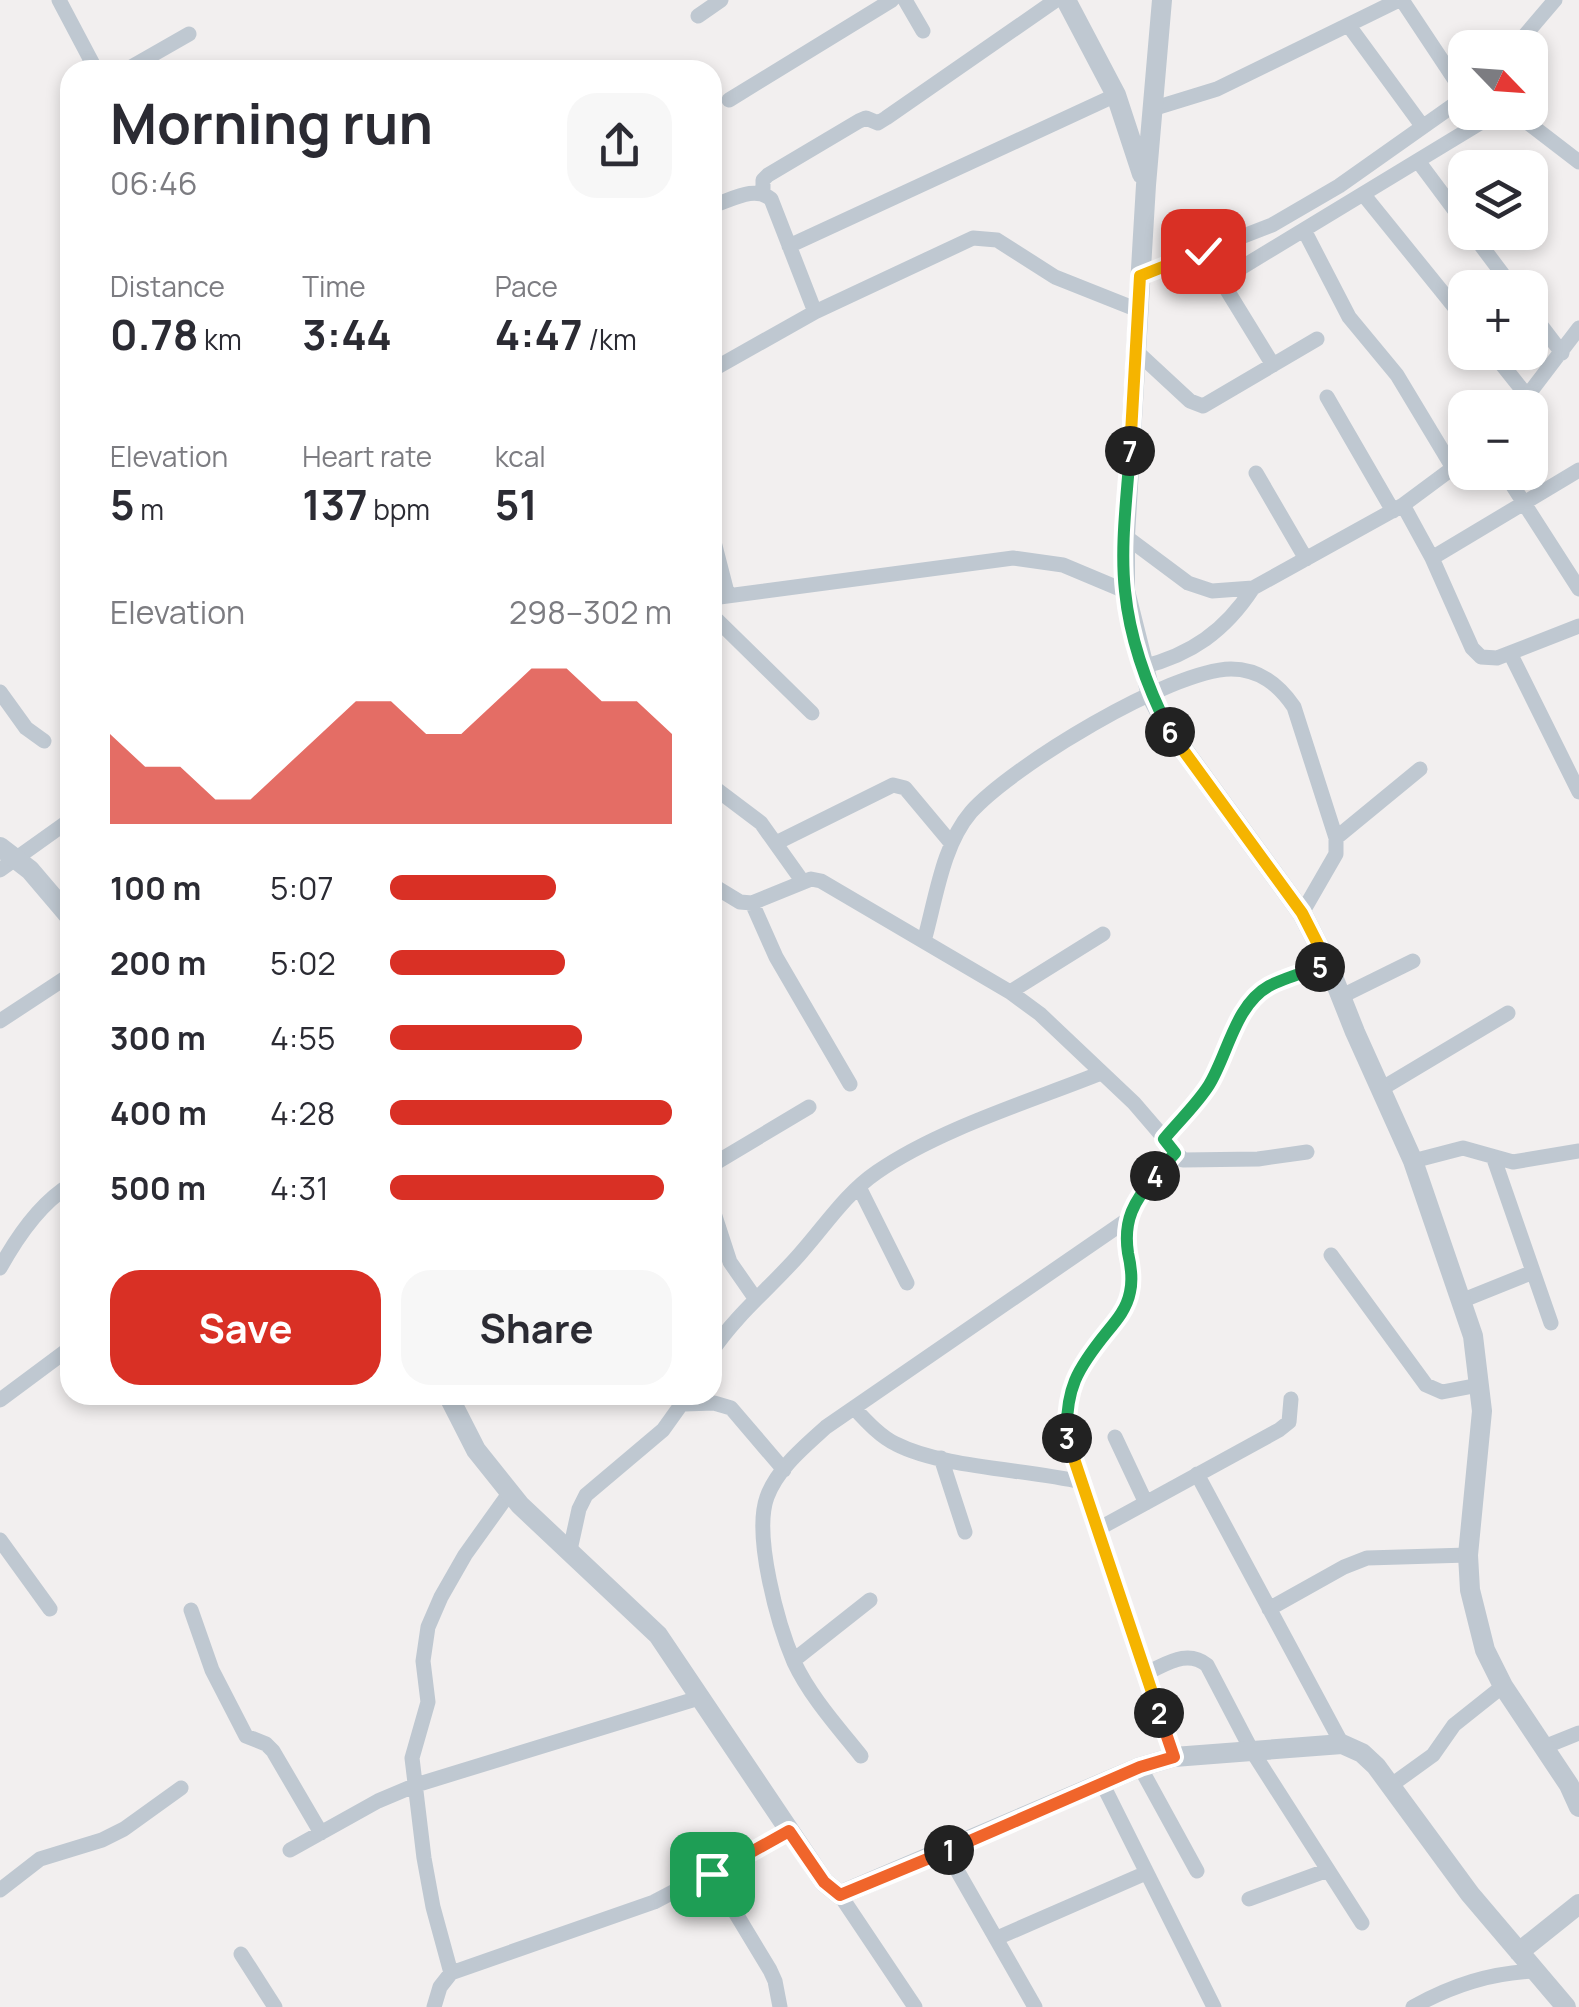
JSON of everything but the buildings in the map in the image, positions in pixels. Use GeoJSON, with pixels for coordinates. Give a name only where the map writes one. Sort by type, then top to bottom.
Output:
{"type":"FeatureCollection","features":[{"type":"Feature","properties":{"kind":"street"},"geometry":{"type":"LineString","coordinates":[[60,0],[91,60]]}},
{"type":"Feature","properties":{"kind":"street"},"geometry":{"type":"LineString","coordinates":[[698,16],[721,0]]}},
{"type":"Feature","properties":{"kind":"street"},"geometry":{"type":"LineString","coordinates":[[730,100],[892,0]]}},
{"type":"Feature","properties":{"kind":"street"},"geometry":{"type":"LineString","coordinates":[[905,0],[922,31]]}},
{"type":"Feature","properties":{"kind":"street"},"geometry":{"type":"LineString","coordinates":[[763,192],[768,175],[858,121],[869,118],[878,122],[886,118],[1056,0]]}},
{"type":"Feature","properties":{"kind":"street"},"geometry":{"type":"LineString","coordinates":[[1066,0],[1116,96],[1146,185]]}},
{"type":"Feature","properties":{"kind":"street"},"geometry":{"type":"LineString","coordinates":[[1152,109],[1217,89],[1401,0],[1448,70]]}},
{"type":"Feature","properties":{"kind":"street"},"geometry":{"type":"LineString","coordinates":[[1529,30],[1555,0]]}},
{"type":"Feature","properties":{"kind":"street"},"geometry":{"type":"LineString","coordinates":[[1168,3],[1152,109],[1125,536],[1125,591],[1142,667],[1171,733],[1302,913],[1413,1161],[1473,1336],[1482,1411],[1468,1555],[1470,1590],[1484,1650],[1579,1807]]}},
{"type":"Feature","properties":{"kind":"street"},"geometry":{"type":"LineString","coordinates":[[1349,26],[1423,126]]}},
{"type":"Feature","properties":{"kind":"street"},"geometry":{"type":"LineString","coordinates":[[144,60],[190,34]]}},
{"type":"Feature","properties":{"kind":"street"},"geometry":{"type":"LineString","coordinates":[[789,246],[1116,96]]}},
{"type":"Feature","properties":{"kind":"street"},"geometry":{"type":"LineString","coordinates":[[1140,276],[1272,225],[1339,186],[1448,108]]}},
{"type":"Feature","properties":{"kind":"street"},"geometry":{"type":"LineString","coordinates":[[1221,280],[1469,130]]}},
{"type":"Feature","properties":{"kind":"street"},"geometry":{"type":"LineString","coordinates":[[1537,130],[1579,162]]}},
{"type":"Feature","properties":{"kind":"street"},"geometry":{"type":"LineString","coordinates":[[1418,161],[1448,201]]}},
{"type":"Feature","properties":{"kind":"street"},"geometry":{"type":"LineString","coordinates":[[722,203],[754,192],[763,192],[772,199],[815,312]]}},
{"type":"Feature","properties":{"kind":"street"},"geometry":{"type":"LineString","coordinates":[[1363,194],[1448,299]]}},
{"type":"Feature","properties":{"kind":"street"},"geometry":{"type":"LineString","coordinates":[[1304,230],[1349,317],[1397,375],[1448,447]]}},
{"type":"Feature","properties":{"kind":"street"},"geometry":{"type":"LineString","coordinates":[[722,364],[815,312],[973,238],[996,240],[1055,278],[1138,310]]}},
{"type":"Feature","properties":{"kind":"street"},"geometry":{"type":"LineString","coordinates":[[1203,251],[1273,365]]}},
{"type":"Feature","properties":{"kind":"street"},"geometry":{"type":"LineString","coordinates":[[1533,390],[1579,328]]}},
{"type":"Feature","properties":{"kind":"street"},"geometry":{"type":"LineString","coordinates":[[1548,335],[1562,353]]}},
{"type":"Feature","properties":{"kind":"street"},"geometry":{"type":"LineString","coordinates":[[1136,351],[1190,401],[1204,406],[1317,339]]}},
{"type":"Feature","properties":{"kind":"street"},"geometry":{"type":"LineString","coordinates":[[1326,397],[1432,558],[1472,648],[1480,657],[1489,659],[1510,653],[1579,626]]}},
{"type":"Feature","properties":{"kind":"street"},"geometry":{"type":"LineString","coordinates":[[1432,558],[1579,470]]}},
{"type":"Feature","properties":{"kind":"street"},"geometry":{"type":"LineString","coordinates":[[1125,536],[1188,584],[1212,591],[1253,588],[1398,508],[1448,471]]}},
{"type":"Feature","properties":{"kind":"street"},"geometry":{"type":"LineString","coordinates":[[1256,473],[1306,559]]}},
{"type":"Feature","properties":{"kind":"street"},"geometry":{"type":"LineString","coordinates":[[1517,490],[1579,589]]}},
{"type":"Feature","properties":{"kind":"street"},"geometry":{"type":"LineString","coordinates":[[722,597],[1013,558],[1063,565],[1125,591]]}},
{"type":"Feature","properties":{"kind":"street"},"geometry":{"type":"LineString","coordinates":[[1142,667],[1175,657],[1206,640],[1232,617],[1253,588]]}},
{"type":"Feature","properties":{"kind":"street"},"geometry":{"type":"LineString","coordinates":[[722,625],[812,713]]}},
{"type":"Feature","properties":{"kind":"street"},"geometry":{"type":"LineString","coordinates":[[1510,653],[1579,792]]}},
{"type":"Feature","properties":{"kind":"street"},"geometry":{"type":"LineString","coordinates":[[924,941],[951,843],[969,814],[1003,781],[1064,740],[1151,694],[1231,669],[1267,678],[1294,707],[1336,838],[1336,854],[1302,913]]}},
{"type":"Feature","properties":{"kind":"street"},"geometry":{"type":"LineString","coordinates":[[0,692],[26,728],[44,741]]}},
{"type":"Feature","properties":{"kind":"street"},"geometry":{"type":"LineString","coordinates":[[1336,838],[1420,768]]}},
{"type":"Feature","properties":{"kind":"street"},"geometry":{"type":"LineString","coordinates":[[776,843],[899,786],[905,788],[951,843]]}},
{"type":"Feature","properties":{"kind":"street"},"geometry":{"type":"LineString","coordinates":[[722,794],[761,824],[802,882]]}},
{"type":"Feature","properties":{"kind":"street"},"geometry":{"type":"LineString","coordinates":[[60,826],[6,858],[60,908]]}},
{"type":"Feature","properties":{"kind":"street"},"geometry":{"type":"LineString","coordinates":[[722,891],[740,902],[752,903],[802,882],[821,881],[924,941],[1040,1014],[1183,1160],[1258,1159],[1307,1152]]}},
{"type":"Feature","properties":{"kind":"street"},"geometry":{"type":"LineString","coordinates":[[752,903],[776,957],[850,1084]]}},
{"type":"Feature","properties":{"kind":"street"},"geometry":{"type":"LineString","coordinates":[[1010,992],[1103,934]]}},
{"type":"Feature","properties":{"kind":"street"},"geometry":{"type":"LineString","coordinates":[[1340,997],[1413,961]]}},
{"type":"Feature","properties":{"kind":"street"},"geometry":{"type":"LineString","coordinates":[[1164,1139],[1207,1088],[1239,1019],[1255,997],[1268,986],[1328,964]]}},
{"type":"Feature","properties":{"kind":"street"},"geometry":{"type":"LineString","coordinates":[[0,1022],[60,983]]}},
{"type":"Feature","properties":{"kind":"street"},"geometry":{"type":"LineString","coordinates":[[1381,1089],[1508,1013]]}},
{"type":"Feature","properties":{"kind":"street"},"geometry":{"type":"LineString","coordinates":[[722,1335],[800,1254],[838,1206],[878,1172],[958,1131],[1101,1074]]}},
{"type":"Feature","properties":{"kind":"street"},"geometry":{"type":"LineString","coordinates":[[722,1158],[809,1107]]}},
{"type":"Feature","properties":{"kind":"street"},"geometry":{"type":"LineString","coordinates":[[1413,1161],[1463,1148],[1494,1160],[1513,1162],[1579,1151]]}},
{"type":"Feature","properties":{"kind":"street"},"geometry":{"type":"LineString","coordinates":[[1174,1757],[1067,1443],[1066,1408],[1072,1382],[1083,1361],[1124,1311],[1130,1295],[1132,1275],[1126,1240],[1133,1202],[1175,1153]]}},
{"type":"Feature","properties":{"kind":"street"},"geometry":{"type":"LineString","coordinates":[[1494,1160],[1551,1323]]}},
{"type":"Feature","properties":{"kind":"street"},"geometry":{"type":"LineString","coordinates":[[859,1187],[907,1283]]}},
{"type":"Feature","properties":{"kind":"street"},"geometry":{"type":"LineString","coordinates":[[0,1268],[14,1242],[60,1193]]}},
{"type":"Feature","properties":{"kind":"street"},"geometry":{"type":"LineString","coordinates":[[860,1756],[816,1699],[794,1660],[765,1562],[762,1521],[767,1496],[784,1470],[826,1427],[1127,1220]]}},
{"type":"Feature","properties":{"kind":"street"},"geometry":{"type":"LineString","coordinates":[[722,1238],[730,1262],[755,1298]]}},
{"type":"Feature","properties":{"kind":"street"},"geometry":{"type":"LineString","coordinates":[[1330,1255],[1426,1384],[1442,1392],[1479,1385]]}},
{"type":"Feature","properties":{"kind":"street"},"geometry":{"type":"LineString","coordinates":[[1461,1300],[1533,1272]]}},
{"type":"Feature","properties":{"kind":"street"},"geometry":{"type":"LineString","coordinates":[[0,1400],[60,1355]]}},
{"type":"Feature","properties":{"kind":"street"},"geometry":{"type":"LineString","coordinates":[[1098,1529],[1279,1430],[1289,1422],[1291,1399]]}},
{"type":"Feature","properties":{"kind":"street"},"geometry":{"type":"LineString","coordinates":[[453,1405],[476,1450],[510,1492],[658,1636],[824,1882],[840,1895],[916,2007]]}},
{"type":"Feature","properties":{"kind":"street"},"geometry":{"type":"LineString","coordinates":[[570,1550],[586,1495],[662,1430],[681,1405]]}},
{"type":"Feature","properties":{"kind":"street"},"geometry":{"type":"LineString","coordinates":[[721,1405],[731,1408],[784,1470]]}},
{"type":"Feature","properties":{"kind":"street"},"geometry":{"type":"LineString","coordinates":[[855,1409],[892,1442],[924,1456],[1081,1482]]}},
{"type":"Feature","properties":{"kind":"street"},"geometry":{"type":"LineString","coordinates":[[1116,1437],[1146,1502]]}},
{"type":"Feature","properties":{"kind":"street"},"geometry":{"type":"LineString","coordinates":[[941,1458],[965,1532]]}},
{"type":"Feature","properties":{"kind":"street"},"geometry":{"type":"LineString","coordinates":[[1196,1474],[1342,1744]]}},
{"type":"Feature","properties":{"kind":"street"},"geometry":{"type":"LineString","coordinates":[[451,1972],[433,1907],[412,1758],[428,1702],[423,1661],[428,1627],[465,1555],[510,1492]]}},
{"type":"Feature","properties":{"kind":"street"},"geometry":{"type":"LineString","coordinates":[[0,1540],[50,1609]]}},
{"type":"Feature","properties":{"kind":"street"},"geometry":{"type":"LineString","coordinates":[[1270,1609],[1367,1558],[1468,1555]]}},
{"type":"Feature","properties":{"kind":"street"},"geometry":{"type":"LineString","coordinates":[[794,1660],[870,1600]]}},
{"type":"Feature","properties":{"kind":"street"},"geometry":{"type":"LineString","coordinates":[[191,1610],[212,1670],[246,1736],[266,1744],[272,1751],[321,1833]]}},
{"type":"Feature","properties":{"kind":"street"},"geometry":{"type":"LineString","coordinates":[[1146,1672],[1186,1656],[1197,1657],[1206,1665],[1252,1751],[1362,1923]]}},
{"type":"Feature","properties":{"kind":"street"},"geometry":{"type":"LineString","coordinates":[[1390,1786],[1432,1756],[1454,1725],[1503,1686]]}},
{"type":"Feature","properties":{"kind":"street"},"geometry":{"type":"LineString","coordinates":[[290,1850],[378,1801],[416,1785],[702,1697]]}},
{"type":"Feature","properties":{"kind":"street"},"geometry":{"type":"LineString","coordinates":[[1544,1747],[1579,1733]]}},
{"type":"Feature","properties":{"kind":"street"},"geometry":{"type":"LineString","coordinates":[[840,1895],[1140,1767],[1174,1757],[1342,1744],[1362,1754],[1390,1786],[1428,1840],[1566,2007]]}},
{"type":"Feature","properties":{"kind":"street"},"geometry":{"type":"LineString","coordinates":[[1140,1767],[1196,1870]]}},
{"type":"Feature","properties":{"kind":"street"},"geometry":{"type":"LineString","coordinates":[[1102,1783],[1214,2007]]}},
{"type":"Feature","properties":{"kind":"street"},"geometry":{"type":"LineString","coordinates":[[0,1890],[40,1859],[124,1829],[181,1788]]}},
{"type":"Feature","properties":{"kind":"street"},"geometry":{"type":"LineString","coordinates":[[433,2006],[451,1972],[636,1909],[712,1874],[789,1831]]}},
{"type":"Feature","properties":{"kind":"street"},"geometry":{"type":"LineString","coordinates":[[946,1851],[1035,2007]]}},
{"type":"Feature","properties":{"kind":"street"},"geometry":{"type":"LineString","coordinates":[[1249,1899],[1328,1870]]}},
{"type":"Feature","properties":{"kind":"street"},"geometry":{"type":"LineString","coordinates":[[997,1938],[1146,1873]]}},
{"type":"Feature","properties":{"kind":"street"},"geometry":{"type":"LineString","coordinates":[[712,1874],[776,1981],[780,2007]]}},
{"type":"Feature","properties":{"kind":"street"},"geometry":{"type":"LineString","coordinates":[[1519,1952],[1579,1904]]}},
{"type":"Feature","properties":{"kind":"street"},"geometry":{"type":"LineString","coordinates":[[241,1954],[275,2007]]}},
{"type":"Feature","properties":{"kind":"street"},"geometry":{"type":"LineString","coordinates":[[1414,2007],[1475,1979],[1502,1972],[1535,1971]]}},
{"type":"Feature","properties":{"kind":"route"},"geometry":{"type":"LineString","coordinates":[[712,1874],[789,1831],[824,1882],[840,1895],[1140,1767],[1174,1757],[1067,1443],[1066,1408],[1072,1382],[1083,1361],[1124,1311],[1130,1295],[1127,1220],[1133,1202],[1175,1153],[1164,1139],[1207,1088],[1239,1019],[1255,997],[1268,986],[1328,964],[1302,913],[1171,733],[1151,694],[1130,622],[1125,591],[1125,536],[1140,276],[1203,251]]}}]}
